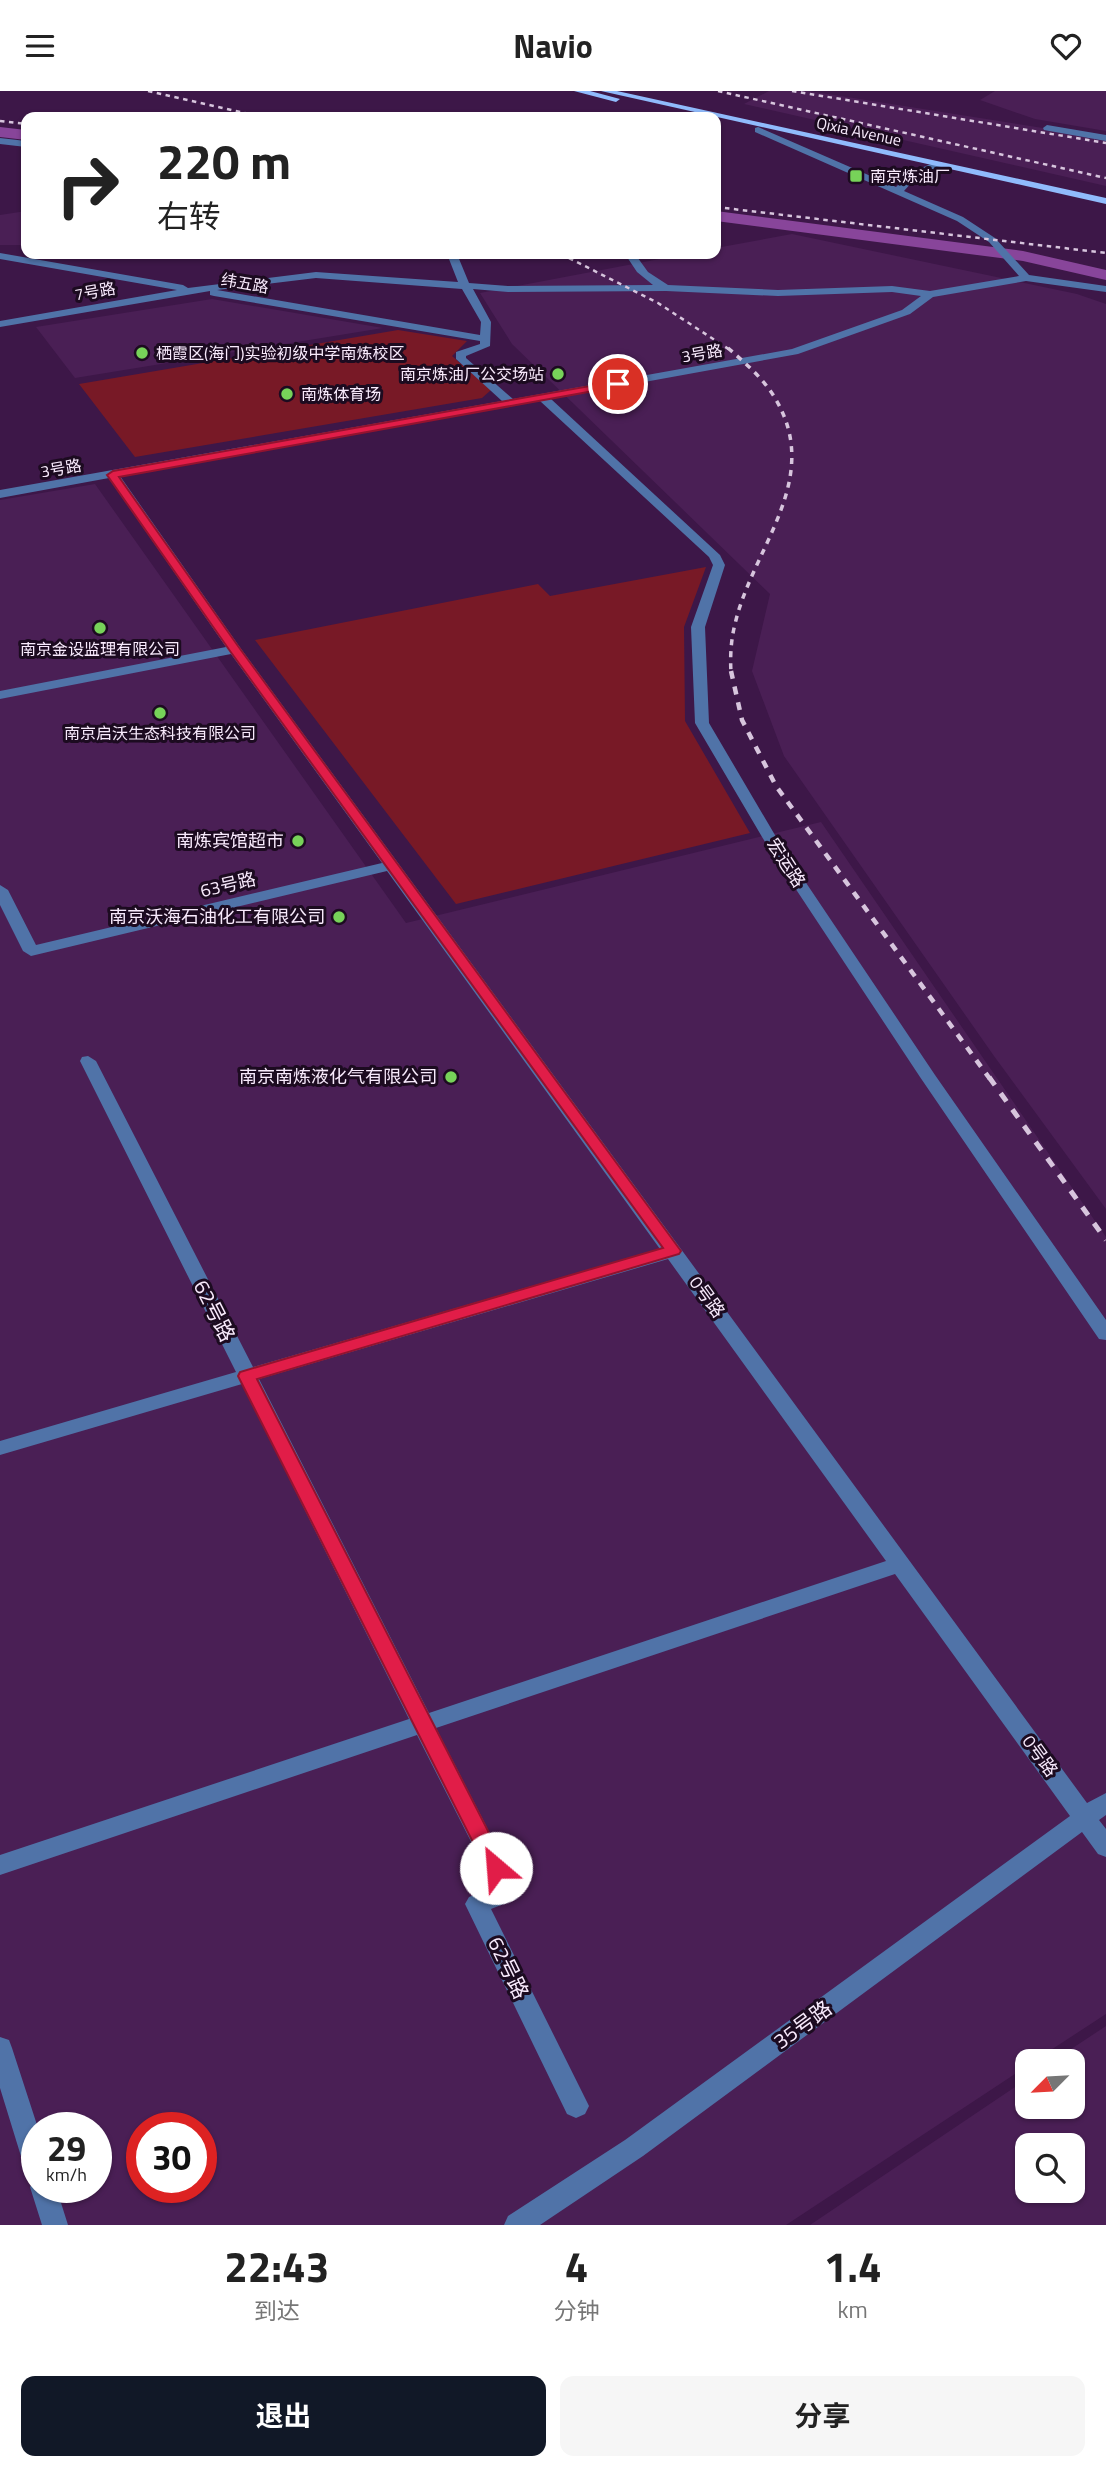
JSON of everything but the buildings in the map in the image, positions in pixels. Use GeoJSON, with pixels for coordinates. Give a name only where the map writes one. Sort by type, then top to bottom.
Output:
{"type":"FeatureCollection","features":[{"type":"Feature","properties":{"kind":"main road"},"geometry":{"type":"LineString","coordinates":[[578,91],[675,112]]}},
{"type":"Feature","properties":{"kind":"main road","name":"Qixia Avenue"},"geometry":{"type":"LineString","coordinates":[[605,91],[696,112]]}},
{"type":"Feature","properties":{"kind":"main road","name":"Qixia Avenue"},"geometry":{"type":"LineString","coordinates":[[721,118],[1064,195],[1106,201]]}},
{"type":"Feature","properties":{"kind":"main road","name":"Qixia Avenue"},"geometry":{"type":"LineString","coordinates":[[721,122],[936,167]]}},
{"type":"Feature","properties":{"kind":"main road","name":"Qixia Avenue"},"geometry":{"type":"LineString","coordinates":[[1064,195],[1106,208]]}},
{"type":"Feature","properties":{"kind":"street"},"geometry":{"type":"LineString","coordinates":[[1047,128],[1106,138]]}},
{"type":"Feature","properties":{"kind":"street"},"geometry":{"type":"LineString","coordinates":[[758,130],[960,219],[992,240],[1026,278]]}},
{"type":"Feature","properties":{"kind":"street"},"geometry":{"type":"LineString","coordinates":[[0,141],[21,143]]}},
{"type":"Feature","properties":{"kind":"street"},"geometry":{"type":"LineString","coordinates":[[897,191],[910,179],[936,167]]}},
{"type":"Feature","properties":{"kind":"street","name":"纬五路"},"geometry":{"type":"LineString","coordinates":[[0,256],[485,339]]}},
{"type":"Feature","properties":{"kind":"street"},"geometry":{"type":"LineString","coordinates":[[454,259],[486,322],[485,347],[460,354],[461,359],[511,403]]}},
{"type":"Feature","properties":{"kind":"street"},"geometry":{"type":"LineString","coordinates":[[632,259],[636,267],[648,278],[666,288]]}},
{"type":"Feature","properties":{"kind":"street"},"geometry":{"type":"LineString","coordinates":[[195,290],[316,275],[466,287],[555,290],[666,288],[778,293],[892,289],[930,294]]}},
{"type":"Feature","properties":{"kind":"street","name":"3号路"},"geometry":{"type":"LineString","coordinates":[[0,494],[794,352],[906,313],[930,294],[1026,278],[1106,289]]}},
{"type":"Feature","properties":{"kind":"street","name":"7号路"},"geometry":{"type":"LineString","coordinates":[[0,324],[195,290]]}},
{"type":"Feature","properties":{"kind":"street","name":"宏运路"},"geometry":{"type":"LineString","coordinates":[[542,397],[714,555],[719,565],[698,627],[702,723],[781,857],[928,1077],[1106,1334]]}},
{"type":"Feature","properties":{"kind":"street","name":"0号路"},"geometry":{"type":"LineString","coordinates":[[113,475],[234,649],[1106,1847]]}},
{"type":"Feature","properties":{"kind":"street"},"geometry":{"type":"LineString","coordinates":[[0,695],[234,649]]}},
{"type":"Feature","properties":{"kind":"street","name":"63号路"},"geometry":{"type":"LineString","coordinates":[[0,890],[31,951],[392,865]]}},
{"type":"Feature","properties":{"kind":"street","name":"62号路"},"geometry":{"type":"LineString","coordinates":[[88,1061],[508,1892],[477,1904],[576,2106]]}},
{"type":"Feature","properties":{"kind":"street"},"geometry":{"type":"LineString","coordinates":[[0,1448],[673,1251]]}},
{"type":"Feature","properties":{"kind":"street"},"geometry":{"type":"LineString","coordinates":[[0,1865],[901,1564]]}},
{"type":"Feature","properties":{"kind":"street"},"geometry":{"type":"LineString","coordinates":[[1085,1819],[1106,1803]]}},
{"type":"Feature","properties":{"kind":"street","name":"35号路"},"geometry":{"type":"LineString","coordinates":[[517,2225],[634,2148],[1085,1819]]}},
{"type":"Feature","properties":{"kind":"street"},"geometry":{"type":"LineString","coordinates":[[0,2048],[21,2115]]}},
{"type":"Feature","properties":{"kind":"street"},"geometry":{"type":"LineString","coordinates":[[48,2203],[55,2225]]}},
{"type":"Feature","properties":{"kind":"shaded area"},"geometry":{"type":"Polygon","coordinates":[[[769,91],[809,91],[1106,138],[1106,186],[744,104],[769,91]]]}},
{"type":"Feature","properties":{"kind":"shaded area"},"geometry":{"type":"Polygon","coordinates":[[[995,91],[1106,91],[1106,131],[1035,119],[980,100],[995,91]]]}},
{"type":"Feature","properties":{"kind":"shaded area"},"geometry":{"type":"Polygon","coordinates":[[[21,212],[21,245],[0,245],[0,215],[21,212]]]}},
{"type":"Feature","properties":{"kind":"shaded area"},"geometry":{"type":"Polygon","coordinates":[[[792,234],[1077,294],[1106,304],[1106,1209],[994,1056],[784,756],[752,671],[770,594],[512,344],[480,293],[660,259],[721,259],[721,247],[792,234]]]}},
{"type":"Feature","properties":{"kind":"shaded area","name":"栖霞区(海门)实验初级中学南炼校区"},"geometry":{"type":"Polygon","coordinates":[[[212,299],[383,328],[75,378],[36,327],[212,299]]]}},
{"type":"Feature","properties":{"kind":"shaded area","name":"南炼体育场"},"geometry":{"type":"Polygon","coordinates":[[[398,330],[467,341],[452,356],[491,390],[482,398],[135,457],[79,384],[398,330]]]}},
{"type":"Feature","properties":{"kind":"shaded area"},"geometry":{"type":"Polygon","coordinates":[[[95,484],[406,923],[821,822],[1106,1237],[1106,2014],[1052,2049],[1015,2049],[1015,2074],[786,2225],[0,2225],[0,500],[95,484]]]}},
{"type":"Feature","properties":{"kind":"shaded area"},"geometry":{"type":"Polygon","coordinates":[[[706,567],[684,627],[685,721],[750,833],[456,904],[255,640],[538,584],[550,596],[706,567]]]}},
{"type":"Feature","properties":{"kind":"shaded area"},"geometry":{"type":"Polygon","coordinates":[[[1106,2026],[1106,2225],[810,2225],[1015,2087],[1015,2119],[1085,2119],[1085,2049],[1071,2049],[1106,2026]]]}},
{"type":"Feature","properties":{"kind":"waterway"},"geometry":{"type":"LineString","coordinates":[[0,132],[21,134]]}},
{"type":"Feature","properties":{"kind":"waterway"},"geometry":{"type":"LineString","coordinates":[[721,217],[1023,256],[1106,275]]}},
{"type":"Feature","properties":{"kind":"railway"},"geometry":{"type":"LineString","coordinates":[[148,91],[240,112]]}},
{"type":"Feature","properties":{"kind":"railway"},"geometry":{"type":"LineString","coordinates":[[718,91],[1106,178]]}},
{"type":"Feature","properties":{"kind":"railway"},"geometry":{"type":"LineString","coordinates":[[792,91],[1106,143]]}},
{"type":"Feature","properties":{"kind":"railway"},"geometry":{"type":"LineString","coordinates":[[0,121],[21,123]]}},
{"type":"Feature","properties":{"kind":"railway"},"geometry":{"type":"LineString","coordinates":[[721,208],[1106,253]]}},
{"type":"Feature","properties":{"kind":"railway"},"geometry":{"type":"LineString","coordinates":[[571,259],[658,303],[730,350]]}},
{"type":"Feature","properties":{"kind":"railway"},"geometry":{"type":"LineString","coordinates":[[728,348],[759,377],[775,398],[788,427],[792,456],[789,484],[781,511],[745,592],[736,620],[731,647],[731,671]]}},
{"type":"Feature","properties":{"kind":"railway"},"geometry":{"type":"LineString","coordinates":[[731,671],[742,720],[776,786],[990,1079]]}},
{"type":"Feature","properties":{"kind":"railway"},"geometry":{"type":"LineString","coordinates":[[989,1077],[1106,1240]]}},
{"type":"Feature","properties":{"kind":"place","name":"南京炼油厂"},"geometry":{"type":"Point","coordinates":[856,176]}},
{"type":"Feature","properties":{"kind":"place","name":"栖霞区(海门)实验初级中学南炼校区"},"geometry":{"type":"Point","coordinates":[142,353]}},
{"type":"Feature","properties":{"kind":"place","name":"南京炼油厂公交场站"},"geometry":{"type":"Point","coordinates":[558,374]}},
{"type":"Feature","properties":{"kind":"place","name":"南炼体育场"},"geometry":{"type":"Point","coordinates":[287,394]}},
{"type":"Feature","properties":{"kind":"place","name":"南京金设监理有限公司"},"geometry":{"type":"Point","coordinates":[100,628]}},
{"type":"Feature","properties":{"kind":"place","name":"南京启沃生态科技有限公司"},"geometry":{"type":"Point","coordinates":[160,713]}},
{"type":"Feature","properties":{"kind":"place","name":"南炼宾馆超市"},"geometry":{"type":"Point","coordinates":[298,841]}},
{"type":"Feature","properties":{"kind":"place","name":"南京沃海石油化工有限公司"},"geometry":{"type":"Point","coordinates":[339,917]}},
{"type":"Feature","properties":{"kind":"place","name":"南京南炼液化气有限公司"},"geometry":{"type":"Point","coordinates":[451,1077]}},
{"type":"Feature","properties":{"kind":"route"},"geometry":{"type":"LineString","coordinates":[[496,1868],[246,1376],[673,1251],[234,649],[113,475],[618,384]]}}]}
